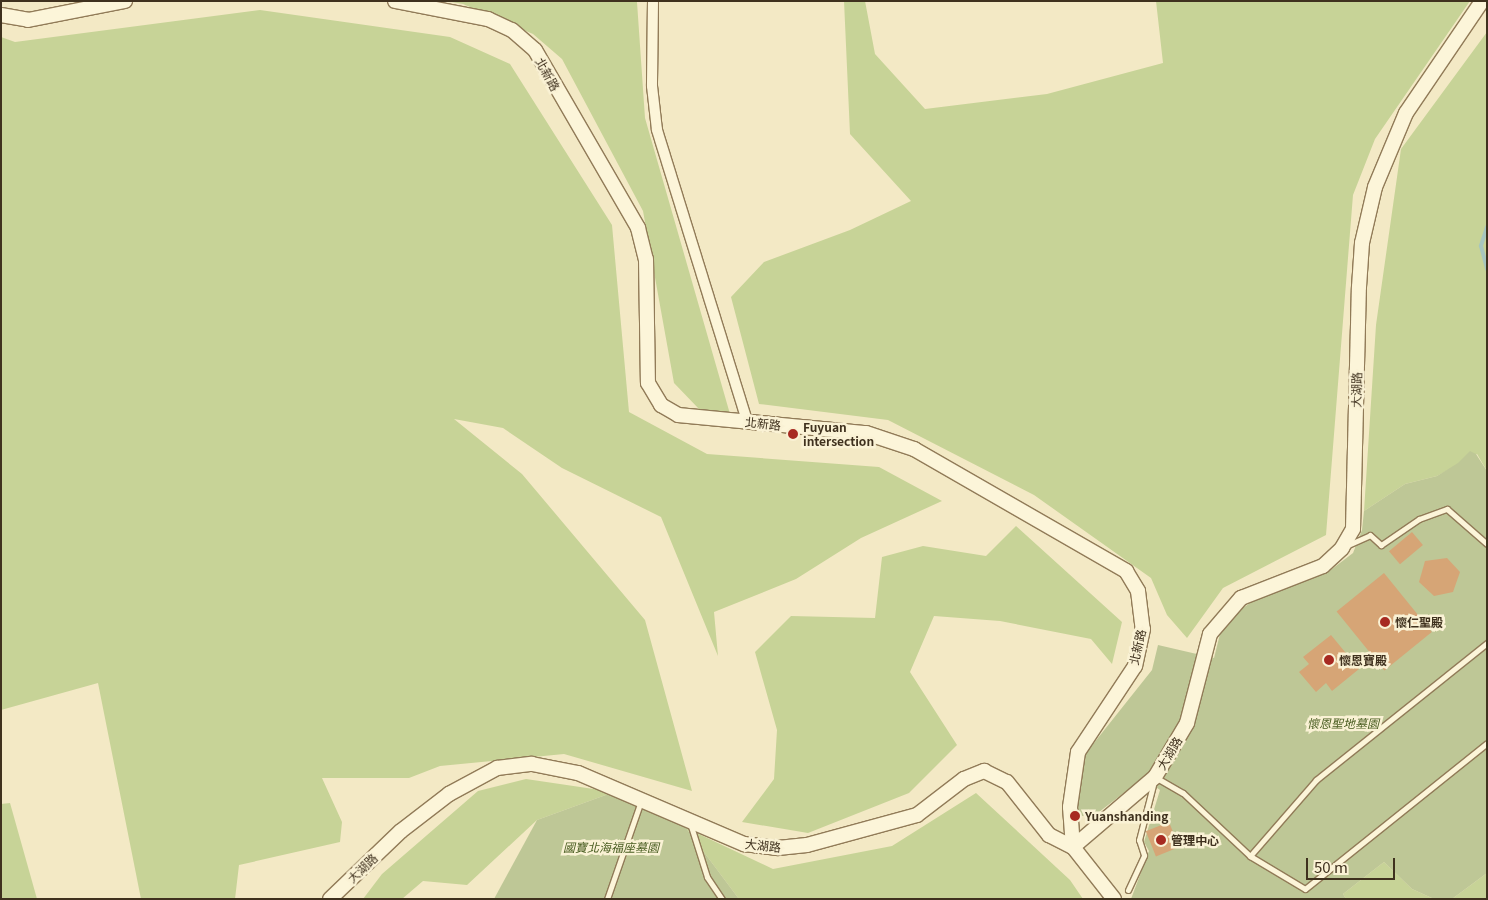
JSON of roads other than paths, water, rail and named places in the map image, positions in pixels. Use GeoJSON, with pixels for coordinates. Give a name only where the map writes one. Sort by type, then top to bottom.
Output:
{"type":"FeatureCollection","features":[{"type":"Feature","properties":{"kind":"street"},"geometry":{"type":"LineString","coordinates":[[1,15],[28,20],[125,1]]}},
{"type":"Feature","properties":{"kind":"street","name":"北新路"},"geometry":{"type":"LineString","coordinates":[[395,1],[488,19],[512,30],[535,50],[638,228],[646,259],[648,383],[661,404],[678,415],[866,433],[914,449],[1126,572],[1138,591],[1143,630],[1134,666],[1078,752],[1071,784],[1073,848]]}},
{"type":"Feature","properties":{"kind":"street"},"geometry":{"type":"LineString","coordinates":[[653,1],[652,86],[657,130],[747,421]]}},
{"type":"Feature","properties":{"kind":"street","name":"大湖路"},"geometry":{"type":"LineString","coordinates":[[330,899],[414,821],[449,794],[497,768],[532,764],[578,774],[744,844],[778,848],[807,845],[917,815],[964,779],[984,771],[1007,782],[1049,835],[1073,848],[1155,777],[1187,723],[1210,634],[1241,598],[1323,566],[1342,548],[1353,529],[1359,288],[1362,243],[1375,187],[1406,113],[1482,1]]}},
{"type":"Feature","properties":{"kind":"street"},"geometry":{"type":"LineString","coordinates":[[1073,848],[1114,899]]}},
{"type":"Feature","properties":{"kind":"lane"},"geometry":{"type":"LineString","coordinates":[[1342,548],[1370,535],[1381,545],[1419,518],[1447,509],[1487,544]]}},
{"type":"Feature","properties":{"kind":"lane"},"geometry":{"type":"LineString","coordinates":[[1250,856],[1316,780],[1487,643]]}},
{"type":"Feature","properties":{"kind":"lane"},"geometry":{"type":"LineString","coordinates":[[1128,890],[1144,856],[1139,840],[1155,777],[1183,793],[1250,856],[1305,889],[1487,743]]}},
{"type":"Feature","properties":{"kind":"lane"},"geometry":{"type":"LineString","coordinates":[[607,899],[642,800]]}},
{"type":"Feature","properties":{"kind":"lane"},"geometry":{"type":"LineString","coordinates":[[690,821],[707,877],[722,899]]}},
{"type":"Feature","properties":{"kind":"waterway"},"geometry":{"type":"LineString","coordinates":[[1487,227],[1481,246],[1487,269]]}},
{"type":"Feature","properties":{"kind":"place","name":"Fuyuan intersection"},"geometry":{"type":"Point","coordinates":[793,434]}},
{"type":"Feature","properties":{"kind":"place","name":"懷仁聖殿"},"geometry":{"type":"Point","coordinates":[1385,622]}},
{"type":"Feature","properties":{"kind":"place","name":"懷恩寶殿"},"geometry":{"type":"Point","coordinates":[1329,660]}},
{"type":"Feature","properties":{"kind":"place","name":"Yuanshanding"},"geometry":{"type":"Point","coordinates":[1075,816]}},
{"type":"Feature","properties":{"kind":"place","name":"管理中心"},"geometry":{"type":"Point","coordinates":[1161,840]}},
{"type":"Feature","properties":{"kind":"park label","name":"懷恩聖地墓園"},"geometry":{"type":"Point","coordinates":[1343,723]}},
{"type":"Feature","properties":{"kind":"park label","name":"國寶北海福座墓園"},"geometry":{"type":"Point","coordinates":[611,847]}}]}
